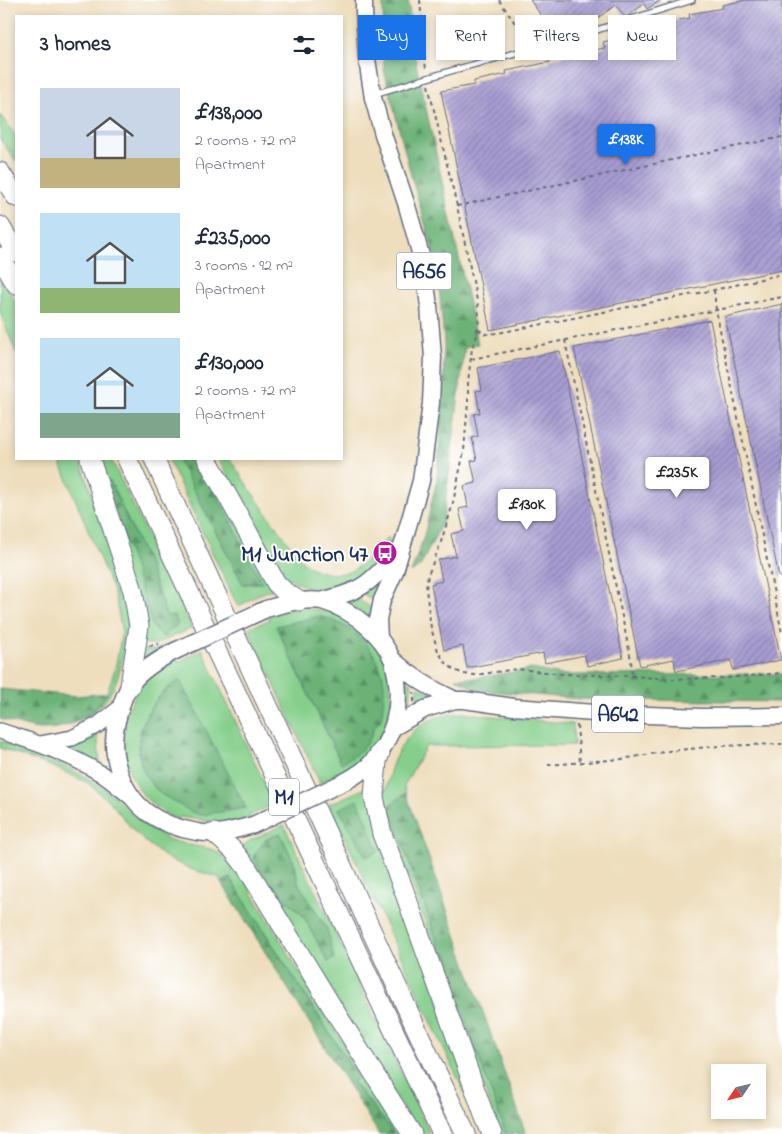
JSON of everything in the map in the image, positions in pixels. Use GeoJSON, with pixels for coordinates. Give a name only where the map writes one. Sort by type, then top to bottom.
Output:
{"type":"FeatureCollection","features":[{"type":"Feature","properties":{"kind":"highway"},"geometry":{"type":"LineString","coordinates":[[0,158],[15,175]]}},
{"type":"Feature","properties":{"kind":"highway"},"geometry":{"type":"LineString","coordinates":[[0,172],[15,195]]}},
{"type":"Feature","properties":{"kind":"highway"},"geometry":{"type":"LineString","coordinates":[[0,226],[15,250]]}},
{"type":"Feature","properties":{"kind":"highway"},"geometry":{"type":"LineString","coordinates":[[0,257],[15,282]]}},
{"type":"Feature","properties":{"kind":"highway"},"geometry":{"type":"LineString","coordinates":[[90,460],[133,591],[137,609],[139,626],[130,686]]}},
{"type":"Feature","properties":{"kind":"highway","name":"M1"},"geometry":{"type":"LineString","coordinates":[[127,460],[442,1134]]}},
{"type":"Feature","properties":{"kind":"highway","name":"M1"},"geometry":{"type":"LineString","coordinates":[[154,460],[466,1134]]}},
{"type":"Feature","properties":{"kind":"highway"},"geometry":{"type":"LineString","coordinates":[[208,460],[276,583],[285,592],[299,601]]}},
{"type":"Feature","properties":{"kind":"highway"},"geometry":{"type":"LineString","coordinates":[[380,753],[377,761],[374,797],[382,834],[480,1106],[492,1134]]}},
{"type":"Feature","properties":{"kind":"highway"},"geometry":{"type":"LineString","coordinates":[[214,833],[233,850],[247,868],[412,1134]]}},
{"type":"Feature","properties":{"kind":"main road","name":"A656"},"geometry":{"type":"LineString","coordinates":[[364,0],[367,59],[373,94],[383,134],[407,206],[423,263],[433,357],[432,403],[421,481],[395,571],[382,600],[378,620],[379,637]]}},
{"type":"Feature","properties":{"kind":"main road","name":"A656"},"geometry":{"type":"LineString","coordinates":[[321,601],[348,593],[367,583],[402,546]]}},
{"type":"Feature","properties":{"kind":"main road"},"geometry":{"type":"LineString","coordinates":[[0,731],[40,744],[100,773],[148,813],[173,826],[198,832],[226,832],[253,825],[346,781],[359,774],[370,764],[380,753],[394,727],[398,704],[393,660],[379,637],[357,618],[337,606],[321,601],[299,601],[266,609],[175,651],[154,662],[134,680],[124,695],[120,708],[114,730],[114,752],[119,772],[131,797]]}},
{"type":"Feature","properties":{"kind":"main road","name":"A642"},"geometry":{"type":"LineString","coordinates":[[393,660],[418,680],[455,700]]}},
{"type":"Feature","properties":{"kind":"main road","name":"A642"},"geometry":{"type":"LineString","coordinates":[[394,727],[416,713],[455,700],[575,712],[702,717],[782,716]]}},
{"type":"Feature","properties":{"kind":"main road"},"geometry":{"type":"LineString","coordinates":[[40,744],[72,738],[98,726],[120,708]]}},
{"type":"Feature","properties":{"kind":"lane"},"geometry":{"type":"LineString","coordinates":[[598,30],[692,0]]}},
{"type":"Feature","properties":{"kind":"lane"},"geometry":{"type":"LineString","coordinates":[[373,94],[515,53]]}},
{"type":"Feature","properties":{"kind":"path"},"geometry":{"type":"LineString","coordinates":[[420,0],[426,78],[457,206],[479,317],[477,336],[472,348],[464,451],[458,485],[447,525],[428,575],[426,589],[432,628],[438,651],[444,661],[453,669],[463,674],[475,675],[517,669],[564,674],[671,679],[726,678],[782,673]]}},
{"type":"Feature","properties":{"kind":"path"},"geometry":{"type":"LineString","coordinates":[[500,0],[515,22]]}},
{"type":"Feature","properties":{"kind":"path"},"geometry":{"type":"LineString","coordinates":[[457,206],[782,137]]}},
{"type":"Feature","properties":{"kind":"path"},"geometry":{"type":"LineString","coordinates":[[478,329],[485,334],[498,333],[714,290],[782,274]]}},
{"type":"Feature","properties":{"kind":"path"},"geometry":{"type":"LineString","coordinates":[[714,290],[716,310],[782,633]]}},
{"type":"Feature","properties":{"kind":"path"},"geometry":{"type":"LineString","coordinates":[[471,359],[782,297]]}},
{"type":"Feature","properties":{"kind":"path"},"geometry":{"type":"LineString","coordinates":[[565,340],[631,660],[632,676]]}},
{"type":"Feature","properties":{"kind":"path"},"geometry":{"type":"LineString","coordinates":[[416,713],[413,700],[418,680]]}},
{"type":"Feature","properties":{"kind":"path"},"geometry":{"type":"LineString","coordinates":[[575,712],[580,762]]}},
{"type":"Feature","properties":{"kind":"path"},"geometry":{"type":"LineString","coordinates":[[548,766],[718,746],[782,744]]}},
{"type":"Feature","properties":{"kind":"green space"},"geometry":{"type":"Polygon","coordinates":[[[383,0],[408,0],[410,15],[383,15],[383,0]]]}},
{"type":"Feature","properties":{"kind":"green space"},"geometry":{"type":"Polygon","coordinates":[[[384,60],[416,60],[478,344],[465,347],[443,521],[421,565],[411,573],[424,536],[437,479],[443,398],[444,342],[437,264],[412,179],[384,70],[384,60]]]}},
{"type":"Feature","properties":{"kind":"green space"},"geometry":{"type":"Polygon","coordinates":[[[0,115],[15,135],[15,160],[0,139],[0,115]]]}},
{"type":"Feature","properties":{"kind":"green space"},"geometry":{"type":"Polygon","coordinates":[[[0,274],[15,301],[15,350],[0,312],[0,274]]]}},
{"type":"Feature","properties":{"kind":"green space"},"geometry":{"type":"Polygon","coordinates":[[[59,460],[80,460],[125,593],[132,642],[125,642],[118,675],[109,695],[94,712],[84,718],[95,709],[107,693],[115,669],[122,632],[115,596],[59,460]]]}},
{"type":"Feature","properties":{"kind":"green space"},"geometry":{"type":"Polygon","coordinates":[[[93,460],[111,460],[192,628],[154,645],[144,643],[93,460]],[[109,481],[136,573],[166,615],[149,566],[109,481]]]}},
{"type":"Feature","properties":{"kind":"green space"},"geometry":{"type":"Polygon","coordinates":[[[168,460],[179,460],[243,584],[262,583],[198,460],[201,460],[274,589],[257,595],[238,607],[168,460]]]}},
{"type":"Feature","properties":{"kind":"green space"},"geometry":{"type":"Polygon","coordinates":[[[179,460],[198,460],[262,583],[243,584],[179,460]]]}},
{"type":"Feature","properties":{"kind":"green space"},"geometry":{"type":"Polygon","coordinates":[[[219,460],[231,460],[293,550],[310,567],[330,574],[351,571],[366,560],[388,537],[391,546],[383,561],[378,558],[360,574],[337,585],[312,588],[301,585],[290,578],[283,581],[261,535],[219,460]]]}},
{"type":"Feature","properties":{"kind":"green space"},"geometry":{"type":"Polygon","coordinates":[[[110,481],[149,566],[166,615],[174,616],[178,624],[163,637],[152,626],[106,483],[110,481]]]}},
{"type":"Feature","properties":{"kind":"green space"},"geometry":{"type":"Polygon","coordinates":[[[389,568],[377,603],[363,593],[389,568]]]}},
{"type":"Feature","properties":{"kind":"green space"},"geometry":{"type":"Polygon","coordinates":[[[357,597],[375,610],[373,621],[346,603],[346,601],[357,597]]]}},
{"type":"Feature","properties":{"kind":"green space"},"geometry":{"type":"Polygon","coordinates":[[[305,608],[335,614],[361,629],[380,652],[387,666],[392,703],[381,739],[362,762],[343,774],[341,771],[320,783],[248,628],[269,620],[269,616],[305,608]],[[320,616],[276,627],[369,740],[375,725],[381,720],[320,616]]]}},
{"type":"Feature","properties":{"kind":"green space"},"geometry":{"type":"Polygon","coordinates":[[[320,616],[346,627],[368,646],[378,663],[384,685],[381,720],[374,727],[369,740],[363,748],[341,763],[276,626],[320,616]]]}},
{"type":"Feature","properties":{"kind":"green space"},"geometry":{"type":"Polygon","coordinates":[[[170,643],[171,645],[142,663],[143,650],[155,650],[170,643]]]}},
{"type":"Feature","properties":{"kind":"green space"},"geometry":{"type":"Polygon","coordinates":[[[202,649],[274,804],[249,816],[250,818],[221,826],[220,823],[180,817],[178,820],[162,812],[149,801],[137,787],[129,770],[124,736],[126,719],[132,702],[141,686],[153,673],[177,659],[179,662],[202,649]],[[169,687],[157,699],[148,713],[142,727],[139,742],[140,757],[144,771],[152,785],[165,797],[169,687]]]}},
{"type":"Feature","properties":{"kind":"green space"},"geometry":{"type":"Polygon","coordinates":[[[532,669],[562,675],[782,674],[782,702],[580,699],[477,690],[456,678],[477,678],[532,669]]]}},
{"type":"Feature","properties":{"kind":"green space"},"geometry":{"type":"Polygon","coordinates":[[[180,680],[246,808],[200,815],[160,793],[148,779],[141,764],[139,749],[140,733],[146,717],[155,703],[166,690],[180,680]]]}},
{"type":"Feature","properties":{"kind":"green space"},"geometry":{"type":"Polygon","coordinates":[[[407,680],[412,684],[410,697],[411,711],[405,713],[405,681],[407,680]]]}},
{"type":"Feature","properties":{"kind":"green space"},"geometry":{"type":"Polygon","coordinates":[[[418,687],[443,698],[418,708],[418,687]]]}},
{"type":"Feature","properties":{"kind":"green space"},"geometry":{"type":"Polygon","coordinates":[[[0,689],[77,696],[107,693],[95,709],[80,720],[62,727],[37,729],[0,719],[0,689]]]}},
{"type":"Feature","properties":{"kind":"green space"},"geometry":{"type":"Polygon","coordinates":[[[463,713],[573,724],[574,745],[426,746],[404,786],[406,793],[389,806],[506,1134],[501,1134],[394,835],[390,818],[385,817],[382,790],[386,790],[394,760],[410,735],[432,719],[463,713]]]}},
{"type":"Feature","properties":{"kind":"green space"},"geometry":{"type":"Polygon","coordinates":[[[97,732],[100,765],[50,744],[97,732]]]}},
{"type":"Feature","properties":{"kind":"green space"},"geometry":{"type":"Polygon","coordinates":[[[0,741],[40,754],[92,780],[114,796],[150,829],[168,839],[214,850],[225,860],[230,856],[326,1016],[401,1134],[394,1134],[352,1081],[358,1077],[230,878],[222,883],[218,877],[193,870],[171,860],[142,839],[112,804],[88,783],[56,768],[0,748],[0,741]]]}},
{"type":"Feature","properties":{"kind":"green space"},"geometry":{"type":"Polygon","coordinates":[[[368,787],[484,1134],[329,804],[368,787]]]}},
{"type":"Feature","properties":{"kind":"green space"},"geometry":{"type":"Polygon","coordinates":[[[406,793],[526,1134],[506,1134],[389,806],[406,793]]]}},
{"type":"Feature","properties":{"kind":"green space"},"geometry":{"type":"Polygon","coordinates":[[[358,800],[379,851],[366,857],[339,809],[358,800]]]}},
{"type":"Feature","properties":{"kind":"green space"},"geometry":{"type":"Polygon","coordinates":[[[284,825],[430,1134],[419,1134],[238,849],[251,840],[284,825]],[[280,833],[265,840],[268,883],[303,915],[328,962],[327,929],[298,883],[295,865],[280,833]]]}},
{"type":"Feature","properties":{"kind":"green space"},"geometry":{"type":"Polygon","coordinates":[[[280,833],[295,865],[298,883],[327,929],[334,959],[328,962],[303,915],[268,883],[253,857],[265,840],[280,833]]]}},
{"type":"Feature","properties":{"kind":"green space"},"geometry":{"type":"Polygon","coordinates":[[[230,878],[358,1078],[352,1082],[394,1134],[379,1134],[222,883],[230,878]]]}},
{"type":"Feature","properties":{"kind":"building"},"geometry":{"type":"Polygon","coordinates":[[[530,0],[661,0],[647,9],[644,4],[629,15],[624,15],[616,5],[598,18],[598,15],[541,15],[530,0]]]}},
{"type":"Feature","properties":{"kind":"building"},"geometry":{"type":"Polygon","coordinates":[[[746,0],[782,0],[782,270],[490,330],[441,91],[474,85],[474,81],[507,74],[506,71],[550,62],[549,60],[598,60],[598,49],[605,48],[603,42],[608,41],[608,60],[676,60],[676,21],[690,18],[689,14],[723,8],[722,5],[746,0]]]}},
{"type":"Feature","properties":{"kind":"building"},"geometry":{"type":"Polygon","coordinates":[[[782,304],[782,577],[779,577],[725,317],[782,304]]]}},
{"type":"Feature","properties":{"kind":"building"},"geometry":{"type":"Polygon","coordinates":[[[710,320],[781,660],[733,670],[731,660],[676,671],[674,659],[640,666],[574,348],[710,320]]]}},
{"type":"Feature","properties":{"kind":"building"},"geometry":{"type":"Polygon","coordinates":[[[560,351],[623,658],[587,666],[585,655],[545,663],[543,653],[467,668],[463,646],[444,650],[431,584],[442,581],[438,560],[456,556],[451,534],[464,531],[459,509],[468,507],[464,486],[476,483],[471,461],[477,460],[472,438],[478,436],[474,414],[480,413],[476,391],[482,390],[478,368],[560,351]]]}},
{"type":"Feature","properties":{"kind":"place","name":"M1 Junction 47"},"geometry":{"type":"Point","coordinates":[385,553]}}]}
